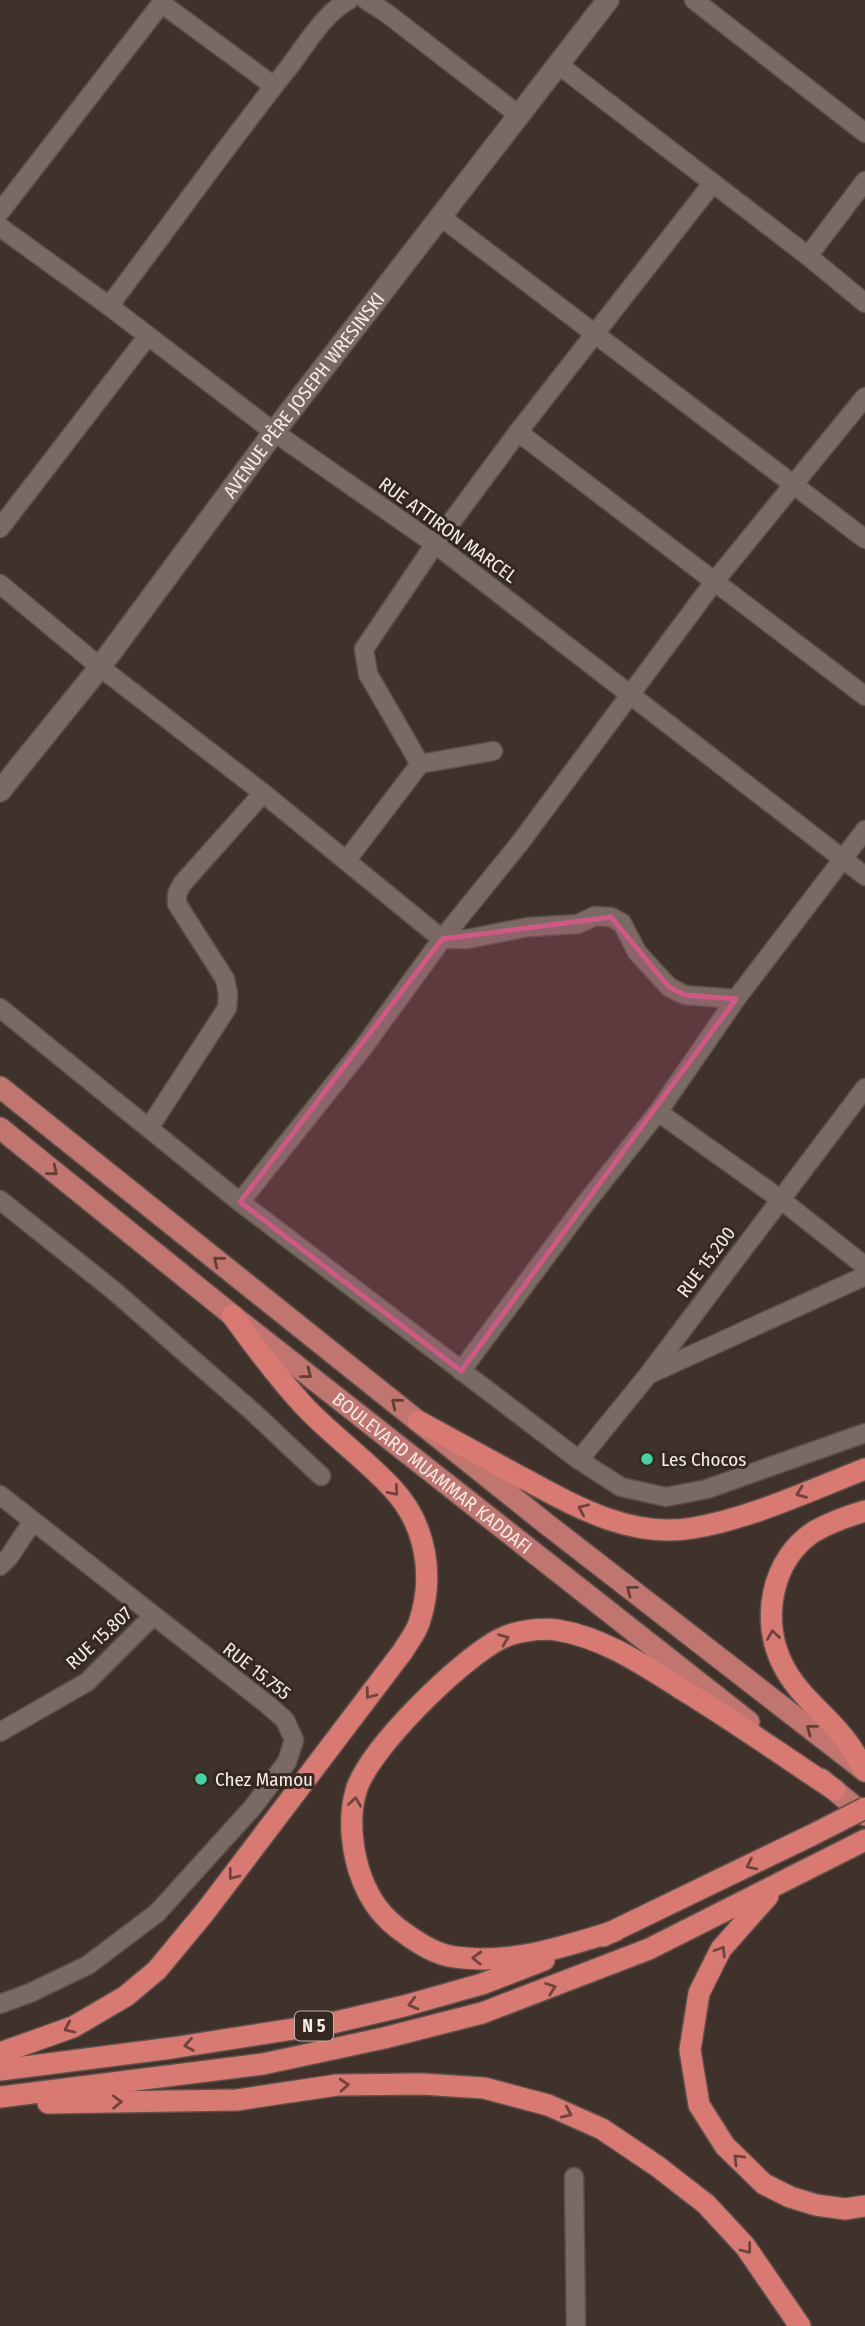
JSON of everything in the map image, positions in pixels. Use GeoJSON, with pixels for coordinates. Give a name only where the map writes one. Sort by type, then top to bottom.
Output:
{"type":"FeatureCollection","features":[{"type":"Feature","properties":{"kind":"highway"},"geometry":{"type":"LineString","coordinates":[[0,2053],[73,2027],[126,1996],[157,1970],[214,1901],[403,1651],[419,1625],[428,1569],[425,1549],[408,1508],[368,1464],[307,1409],[232,1315]]}},
{"type":"Feature","properties":{"kind":"highway"},"geometry":{"type":"LineString","coordinates":[[418,1421],[585,1511],[615,1522],[651,1530],[690,1529],[724,1522],[865,1469]]}},
{"type":"Feature","properties":{"kind":"highway"},"geometry":{"type":"LineString","coordinates":[[865,1511],[815,1532],[799,1544],[779,1575],[771,1613],[775,1647],[783,1667],[809,1701],[848,1742],[865,1771]]}},
{"type":"Feature","properties":{"kind":"highway"},"geometry":{"type":"LineString","coordinates":[[615,1931],[557,1950],[496,1958],[453,1957],[420,1945],[385,1919],[367,1892],[358,1869],[352,1820],[356,1790],[374,1758],[416,1709],[464,1662],[501,1638],[530,1630],[555,1630],[589,1638],[626,1654],[835,1790]]}},
{"type":"Feature","properties":{"kind":"highway","name":"N 5"},"geometry":{"type":"LineString","coordinates":[[0,2070],[172,2048],[344,2020],[482,1984],[615,1931],[865,1808]]}},
{"type":"Feature","properties":{"kind":"highway","name":"N 5"},"geometry":{"type":"LineString","coordinates":[[0,2097],[263,2064],[358,2045],[482,2013],[649,1949],[865,1840]]}},
{"type":"Feature","properties":{"kind":"highway"},"geometry":{"type":"LineString","coordinates":[[783,1882],[758,1904],[721,1949],[699,1993],[690,2050],[699,2105],[725,2146],[764,2184],[790,2197],[816,2205],[845,2209],[865,2206]]}},
{"type":"Feature","properties":{"kind":"highway"},"geometry":{"type":"LineString","coordinates":[[0,2104],[236,2100],[337,2085],[422,2084],[484,2088],[548,2105],[602,2129],[657,2165],[706,2204],[745,2246],[800,2326]]}},
{"type":"Feature","properties":{"kind":"main road","name":"BOULEVARD MUAMMAR KADDAFI"},"geometry":{"type":"LineString","coordinates":[[0,1087],[544,1522],[865,1771]]}},
{"type":"Feature","properties":{"kind":"main road","name":"BOULEVARD MUAMMAR KADDAFI"},"geometry":{"type":"LineString","coordinates":[[0,1128],[232,1315],[865,1815]]}},
{"type":"Feature","properties":{"kind":"street"},"geometry":{"type":"LineString","coordinates":[[109,306],[274,86],[330,16],[349,0]]}},
{"type":"Feature","properties":{"kind":"street"},"geometry":{"type":"LineString","coordinates":[[366,0],[391,6],[520,116]]}},
{"type":"Feature","properties":{"kind":"street","name":"AVENUE PÈRE JOSEPH WRESINSKI"},"geometry":{"type":"LineString","coordinates":[[0,791],[100,667],[274,432],[608,0]]}},
{"type":"Feature","properties":{"kind":"street"},"geometry":{"type":"LineString","coordinates":[[694,0],[865,133]]}},
{"type":"Feature","properties":{"kind":"street"},"geometry":{"type":"LineString","coordinates":[[0,212],[162,2],[274,86]]}},
{"type":"Feature","properties":{"kind":"street"},"geometry":{"type":"LineString","coordinates":[[559,65],[808,256],[865,303]]}},
{"type":"Feature","properties":{"kind":"street"},"geometry":{"type":"LineString","coordinates":[[808,256],[865,181]]}},
{"type":"Feature","properties":{"kind":"street"},"geometry":{"type":"LineString","coordinates":[[420,764],[368,674],[364,649],[435,544],[518,432],[712,184]]}},
{"type":"Feature","properties":{"kind":"street"},"geometry":{"type":"LineString","coordinates":[[441,217],[865,539]]}},
{"type":"Feature","properties":{"kind":"street","name":"RUE ATTIRON MARCEL"},"geometry":{"type":"LineString","coordinates":[[0,227],[274,432],[435,544],[865,876]]}},
{"type":"Feature","properties":{"kind":"street"},"geometry":{"type":"LineString","coordinates":[[0,528],[147,337]]}},
{"type":"Feature","properties":{"kind":"street"},"geometry":{"type":"LineString","coordinates":[[240,1202],[362,1049],[442,939],[519,844],[714,582],[865,397]]}},
{"type":"Feature","properties":{"kind":"street"},"geometry":{"type":"LineString","coordinates":[[518,432],[865,696]]}},
{"type":"Feature","properties":{"kind":"street"},"geometry":{"type":"LineString","coordinates":[[0,584],[442,939],[467,939],[528,927],[578,924],[595,916],[611,917],[622,923],[637,952],[669,987],[685,995],[736,999]]}},
{"type":"Feature","properties":{"kind":"street"},"geometry":{"type":"LineString","coordinates":[[346,861],[420,764],[493,751]]}},
{"type":"Feature","properties":{"kind":"street"},"geometry":{"type":"LineString","coordinates":[[149,1128],[227,1008],[225,979],[177,904],[177,894],[182,884],[263,793]]}},
{"type":"Feature","properties":{"kind":"street"},"geometry":{"type":"LineString","coordinates":[[461,1371],[585,1204],[658,1112],[736,999],[865,830]]}},
{"type":"Feature","properties":{"kind":"street"},"geometry":{"type":"LineString","coordinates":[[0,1009],[240,1202],[579,1460],[621,1487],[666,1497],[707,1489],[865,1433]]}},
{"type":"Feature","properties":{"kind":"street","name":"RUE 15.200"},"geometry":{"type":"LineString","coordinates":[[579,1460],[648,1375],[865,1088]]}},
{"type":"Feature","properties":{"kind":"street"},"geometry":{"type":"LineString","coordinates":[[658,1112],[780,1199],[865,1266]]}},
{"type":"Feature","properties":{"kind":"street"},"geometry":{"type":"LineString","coordinates":[[0,1200],[113,1290],[253,1412],[321,1476]]}},
{"type":"Feature","properties":{"kind":"street"},"geometry":{"type":"LineString","coordinates":[[648,1375],[865,1276]]}},
{"type":"Feature","properties":{"kind":"street","name":"RUE 15.755"},"geometry":{"type":"LineString","coordinates":[[0,1495],[285,1720],[294,1740],[287,1762],[253,1807],[157,1913],[88,1965],[0,2004]]}},
{"type":"Feature","properties":{"kind":"street"},"geometry":{"type":"LineString","coordinates":[[0,1566],[33,1521]]}},
{"type":"Feature","properties":{"kind":"street","name":"RUE 15.807"},"geometry":{"type":"LineString","coordinates":[[0,1732],[87,1682],[153,1616]]}},
{"type":"Feature","properties":{"kind":"street"},"geometry":{"type":"LineString","coordinates":[[574,2177],[576,2326]]}},
{"type":"Feature","properties":{"kind":"highlighted area"},"geometry":{"type":"Polygon","coordinates":[[[611,917],[669,987],[685,995],[736,999],[461,1371],[240,1202],[442,939],[611,917]]]}},
{"type":"Feature","properties":{"kind":"place","name":"Les Chocos"},"geometry":{"type":"Point","coordinates":[647,1459]}},
{"type":"Feature","properties":{"kind":"place","name":"Chez Mamou"},"geometry":{"type":"Point","coordinates":[201,1779]}}]}
